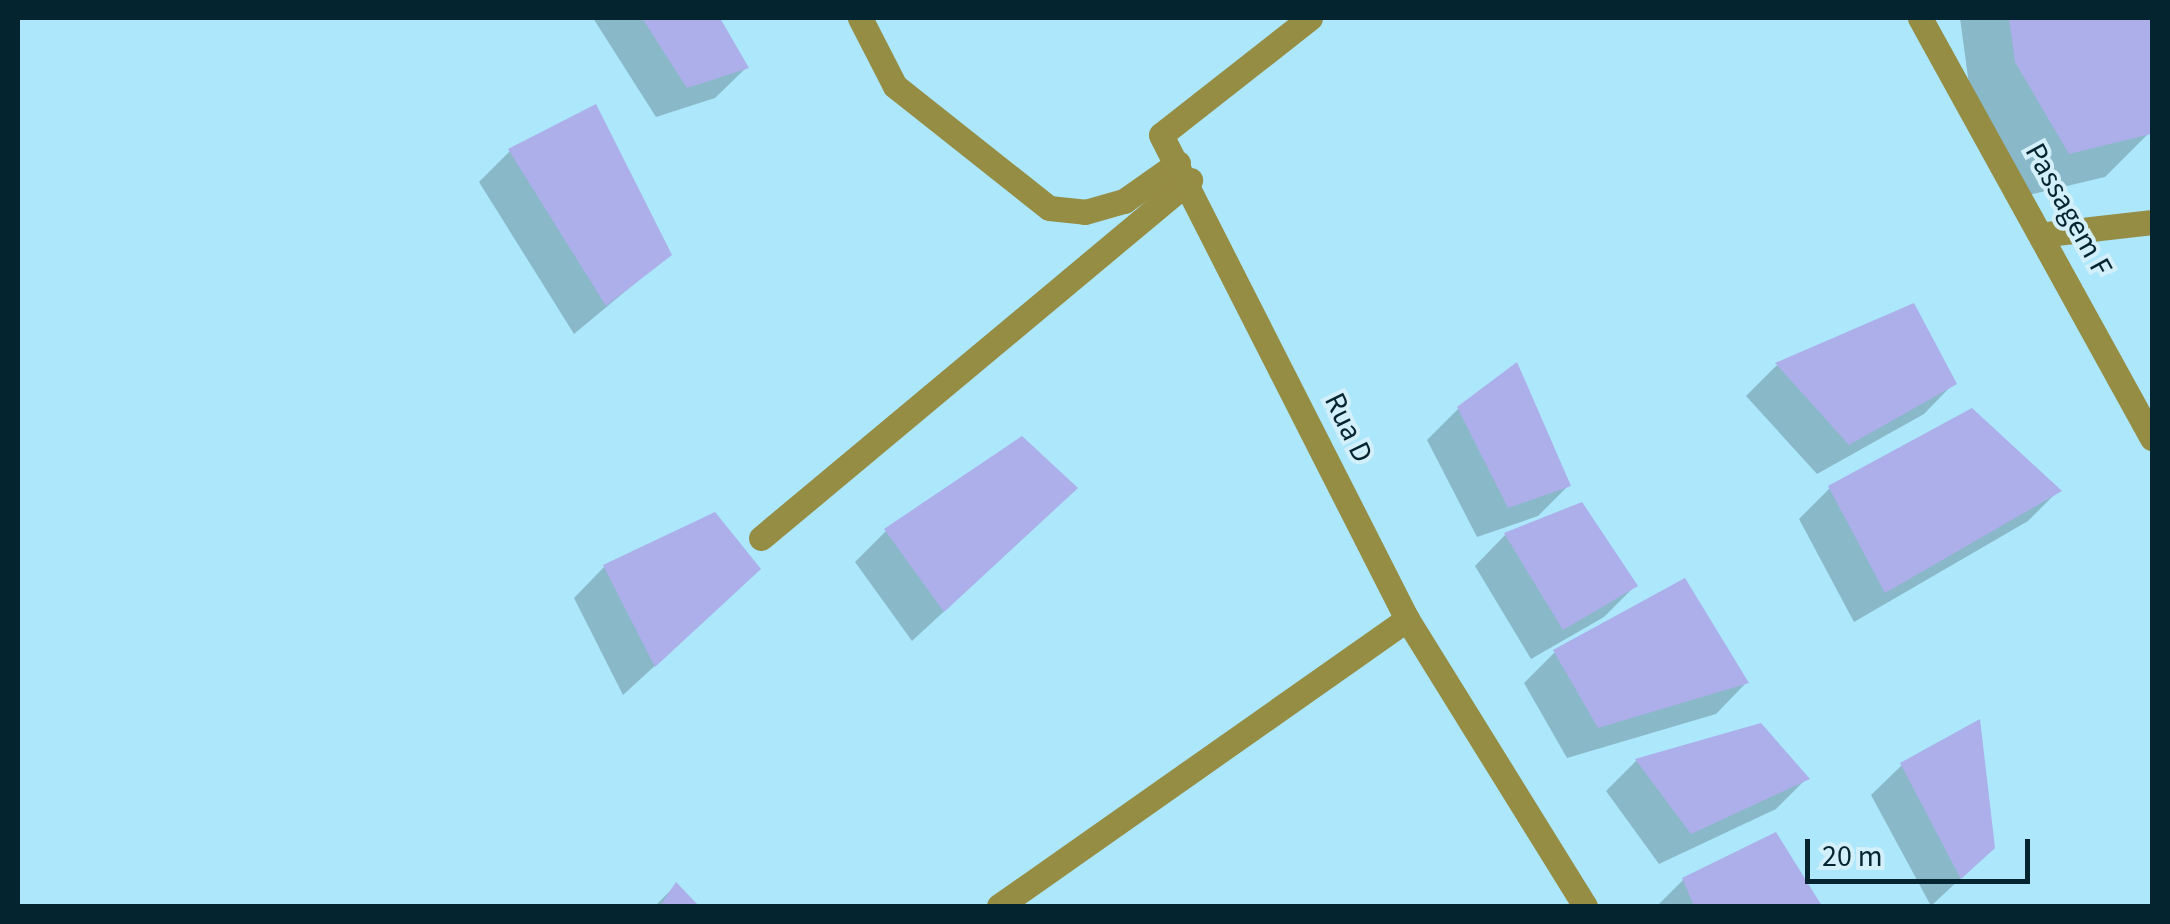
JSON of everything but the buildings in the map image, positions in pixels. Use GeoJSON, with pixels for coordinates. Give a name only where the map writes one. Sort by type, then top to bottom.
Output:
{"type":"FeatureCollection","features":[{"type":"Feature","properties":{"kind":"street"},"geometry":{"type":"LineString","coordinates":[[860,18],[895,86],[1049,208],[1086,212],[1124,202],[1184,172]]}},
{"type":"Feature","properties":{"kind":"street","name":"Rua D"},"geometry":{"type":"LineString","coordinates":[[1310,18],[1162,135],[1407,619],[1585,906]]}},
{"type":"Feature","properties":{"kind":"street","name":"Passagem F"},"geometry":{"type":"LineString","coordinates":[[1920,18],[2047,234],[2152,438]]}},
{"type":"Feature","properties":{"kind":"street"},"geometry":{"type":"LineString","coordinates":[[761,538],[1184,172]]}},
{"type":"Feature","properties":{"kind":"street"},"geometry":{"type":"LineString","coordinates":[[2047,234],[2152,222]]}},
{"type":"Feature","properties":{"kind":"street"},"geometry":{"type":"LineString","coordinates":[[999,906],[1407,619]]}}]}
